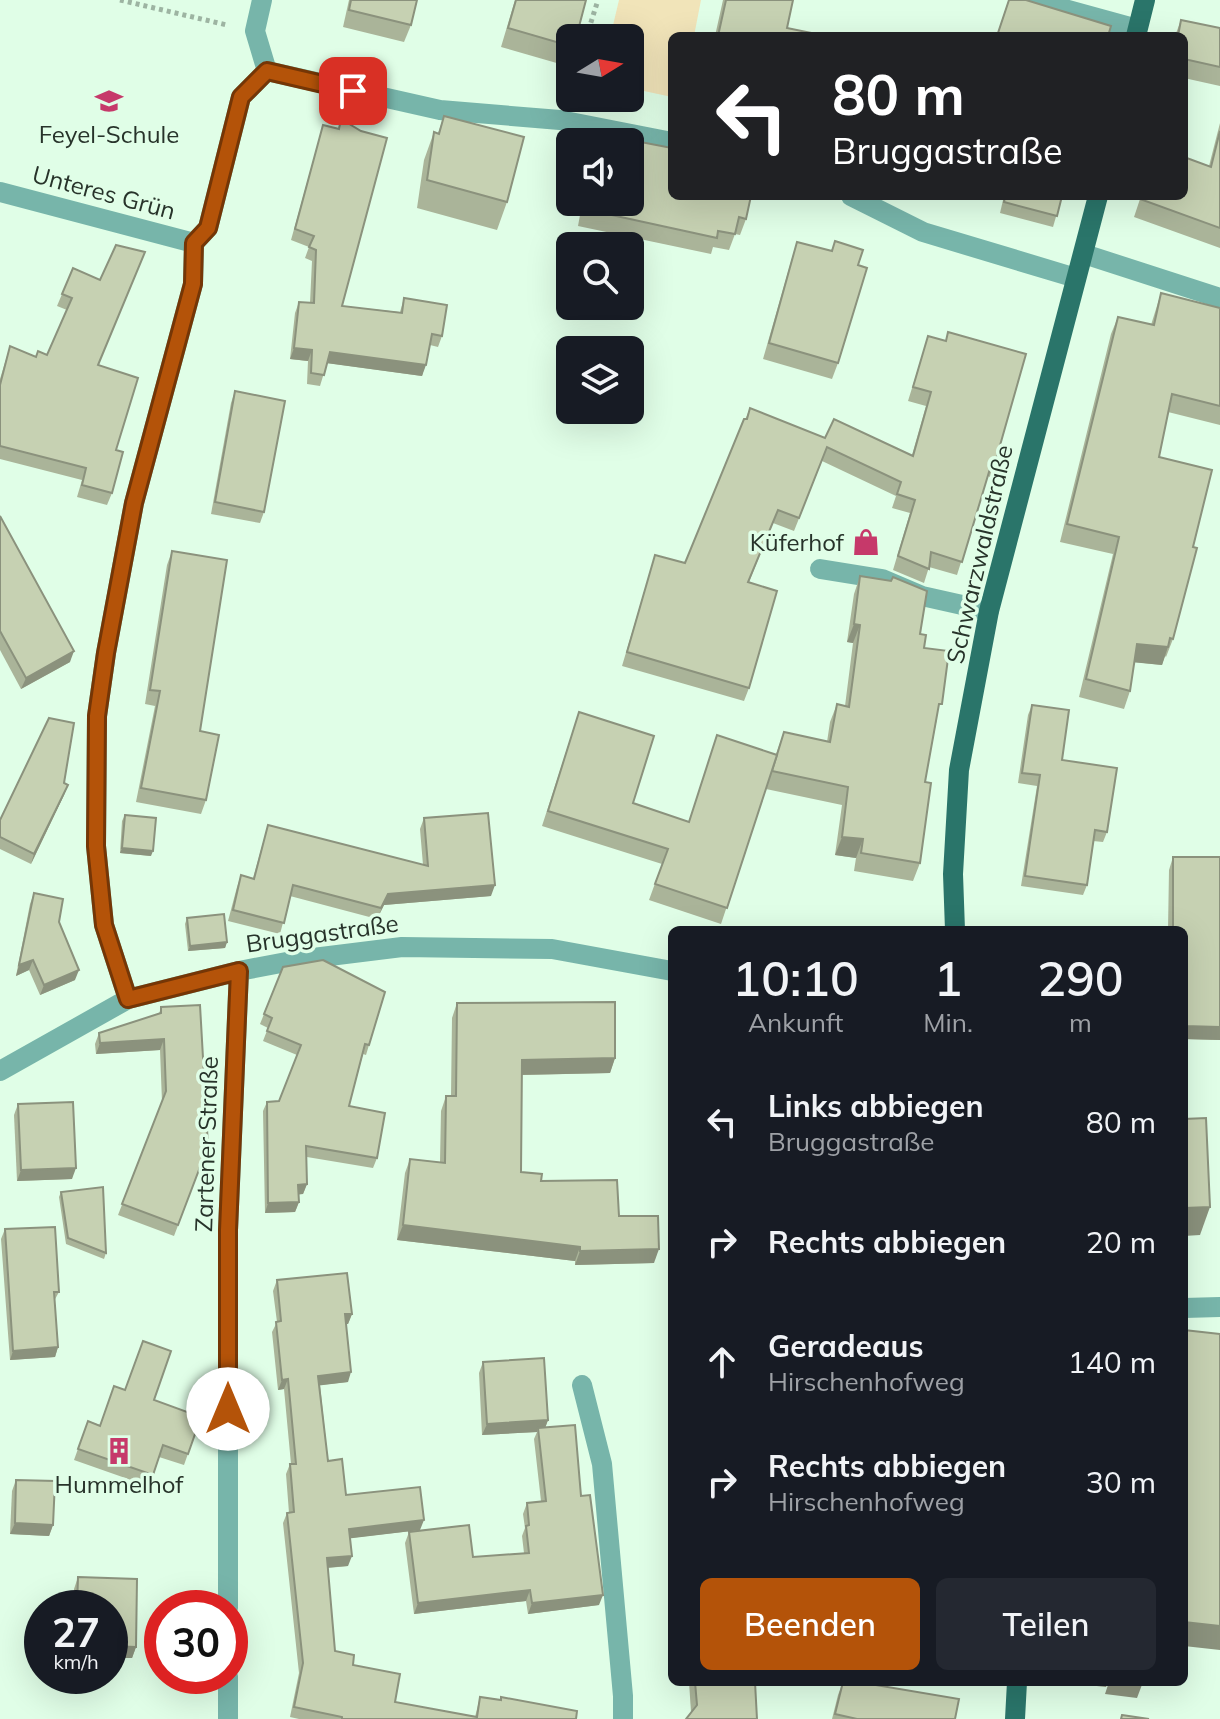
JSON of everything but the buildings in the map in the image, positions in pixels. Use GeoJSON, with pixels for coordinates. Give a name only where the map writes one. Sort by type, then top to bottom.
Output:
{"type":"FeatureCollection","features":[{"type":"Feature","properties":{"kind":"main road"},"geometry":{"type":"LineString","coordinates":[[1136,32],[1145,0]]}},
{"type":"Feature","properties":{"kind":"main road","name":"Schwarzwaldstraße"},"geometry":{"type":"LineString","coordinates":[[955,926],[953,874],[959,770],[989,611],[1097,200]]}},
{"type":"Feature","properties":{"kind":"main road"},"geometry":{"type":"LineString","coordinates":[[1015,1719],[1017,1686]]}},
{"type":"Feature","properties":{"kind":"street"},"geometry":{"type":"LineString","coordinates":[[262,0],[255,31],[267,71]]}},
{"type":"Feature","properties":{"kind":"street"},"geometry":{"type":"LineString","coordinates":[[1032,0],[1133,32]]}},
{"type":"Feature","properties":{"kind":"street"},"geometry":{"type":"LineString","coordinates":[[267,71],[440,110],[560,120],[668,141]]}},
{"type":"Feature","properties":{"kind":"street"},"geometry":{"type":"LineString","coordinates":[[128,999],[104,925],[96,846],[97,716],[106,653],[134,503],[193,284],[194,243],[208,228],[241,97],[267,71]]}},
{"type":"Feature","properties":{"kind":"street","name":"Unteres Grün"},"geometry":{"type":"LineString","coordinates":[[0,192],[194,243]]}},
{"type":"Feature","properties":{"kind":"street"},"geometry":{"type":"LineString","coordinates":[[859,200],[923,232],[1076,278]]}},
{"type":"Feature","properties":{"kind":"street"},"geometry":{"type":"LineString","coordinates":[[1084,254],[1220,298]]}},
{"type":"Feature","properties":{"kind":"street"},"geometry":{"type":"LineString","coordinates":[[820,569],[882,579],[922,596],[989,611]]}},
{"type":"Feature","properties":{"kind":"street","name":"Bruggastraße"},"geometry":{"type":"LineString","coordinates":[[0,1071],[128,999],[297,960],[402,947],[552,949],[668,970]]}},
{"type":"Feature","properties":{"kind":"street","name":"Zartener Straße"},"geometry":{"type":"LineString","coordinates":[[228,1590],[228,1230],[239,971]]}},
{"type":"Feature","properties":{"kind":"street"},"geometry":{"type":"LineString","coordinates":[[1188,1308],[1220,1307]]}},
{"type":"Feature","properties":{"kind":"street"},"geometry":{"type":"LineString","coordinates":[[582,1385],[602,1464],[623,1719]]}},
{"type":"Feature","properties":{"kind":"street"},"geometry":{"type":"LineString","coordinates":[[228,1694],[228,1719]]}},
{"type":"Feature","properties":{"kind":"path"},"geometry":{"type":"LineString","coordinates":[[120,0],[255,31]]}},
{"type":"Feature","properties":{"kind":"path"},"geometry":{"type":"LineString","coordinates":[[590,24],[598,0]]}},
{"type":"Feature","properties":{"kind":"shaded area"},"geometry":{"type":"Polygon","coordinates":[[[619,0],[701,0],[695,32],[668,32],[668,96],[644,91],[644,24],[613,24],[619,0]]]}},
{"type":"Feature","properties":{"kind":"place","name":"Feyel-Schule"},"geometry":{"type":"Point","coordinates":[109,101]}},
{"type":"Feature","properties":{"kind":"place","name":"Küferhof"},"geometry":{"type":"Point","coordinates":[866,542]}},
{"type":"Feature","properties":{"kind":"place","name":"Hummelhof"},"geometry":{"type":"Point","coordinates":[119,1451]}},
{"type":"Feature","properties":{"kind":"route"},"geometry":{"type":"LineString","coordinates":[[228,1409],[228,1230],[239,971],[128,999],[104,925],[96,846],[97,716],[134,503],[193,284],[194,243],[208,228],[241,97],[267,71],[353,91]]}}]}
